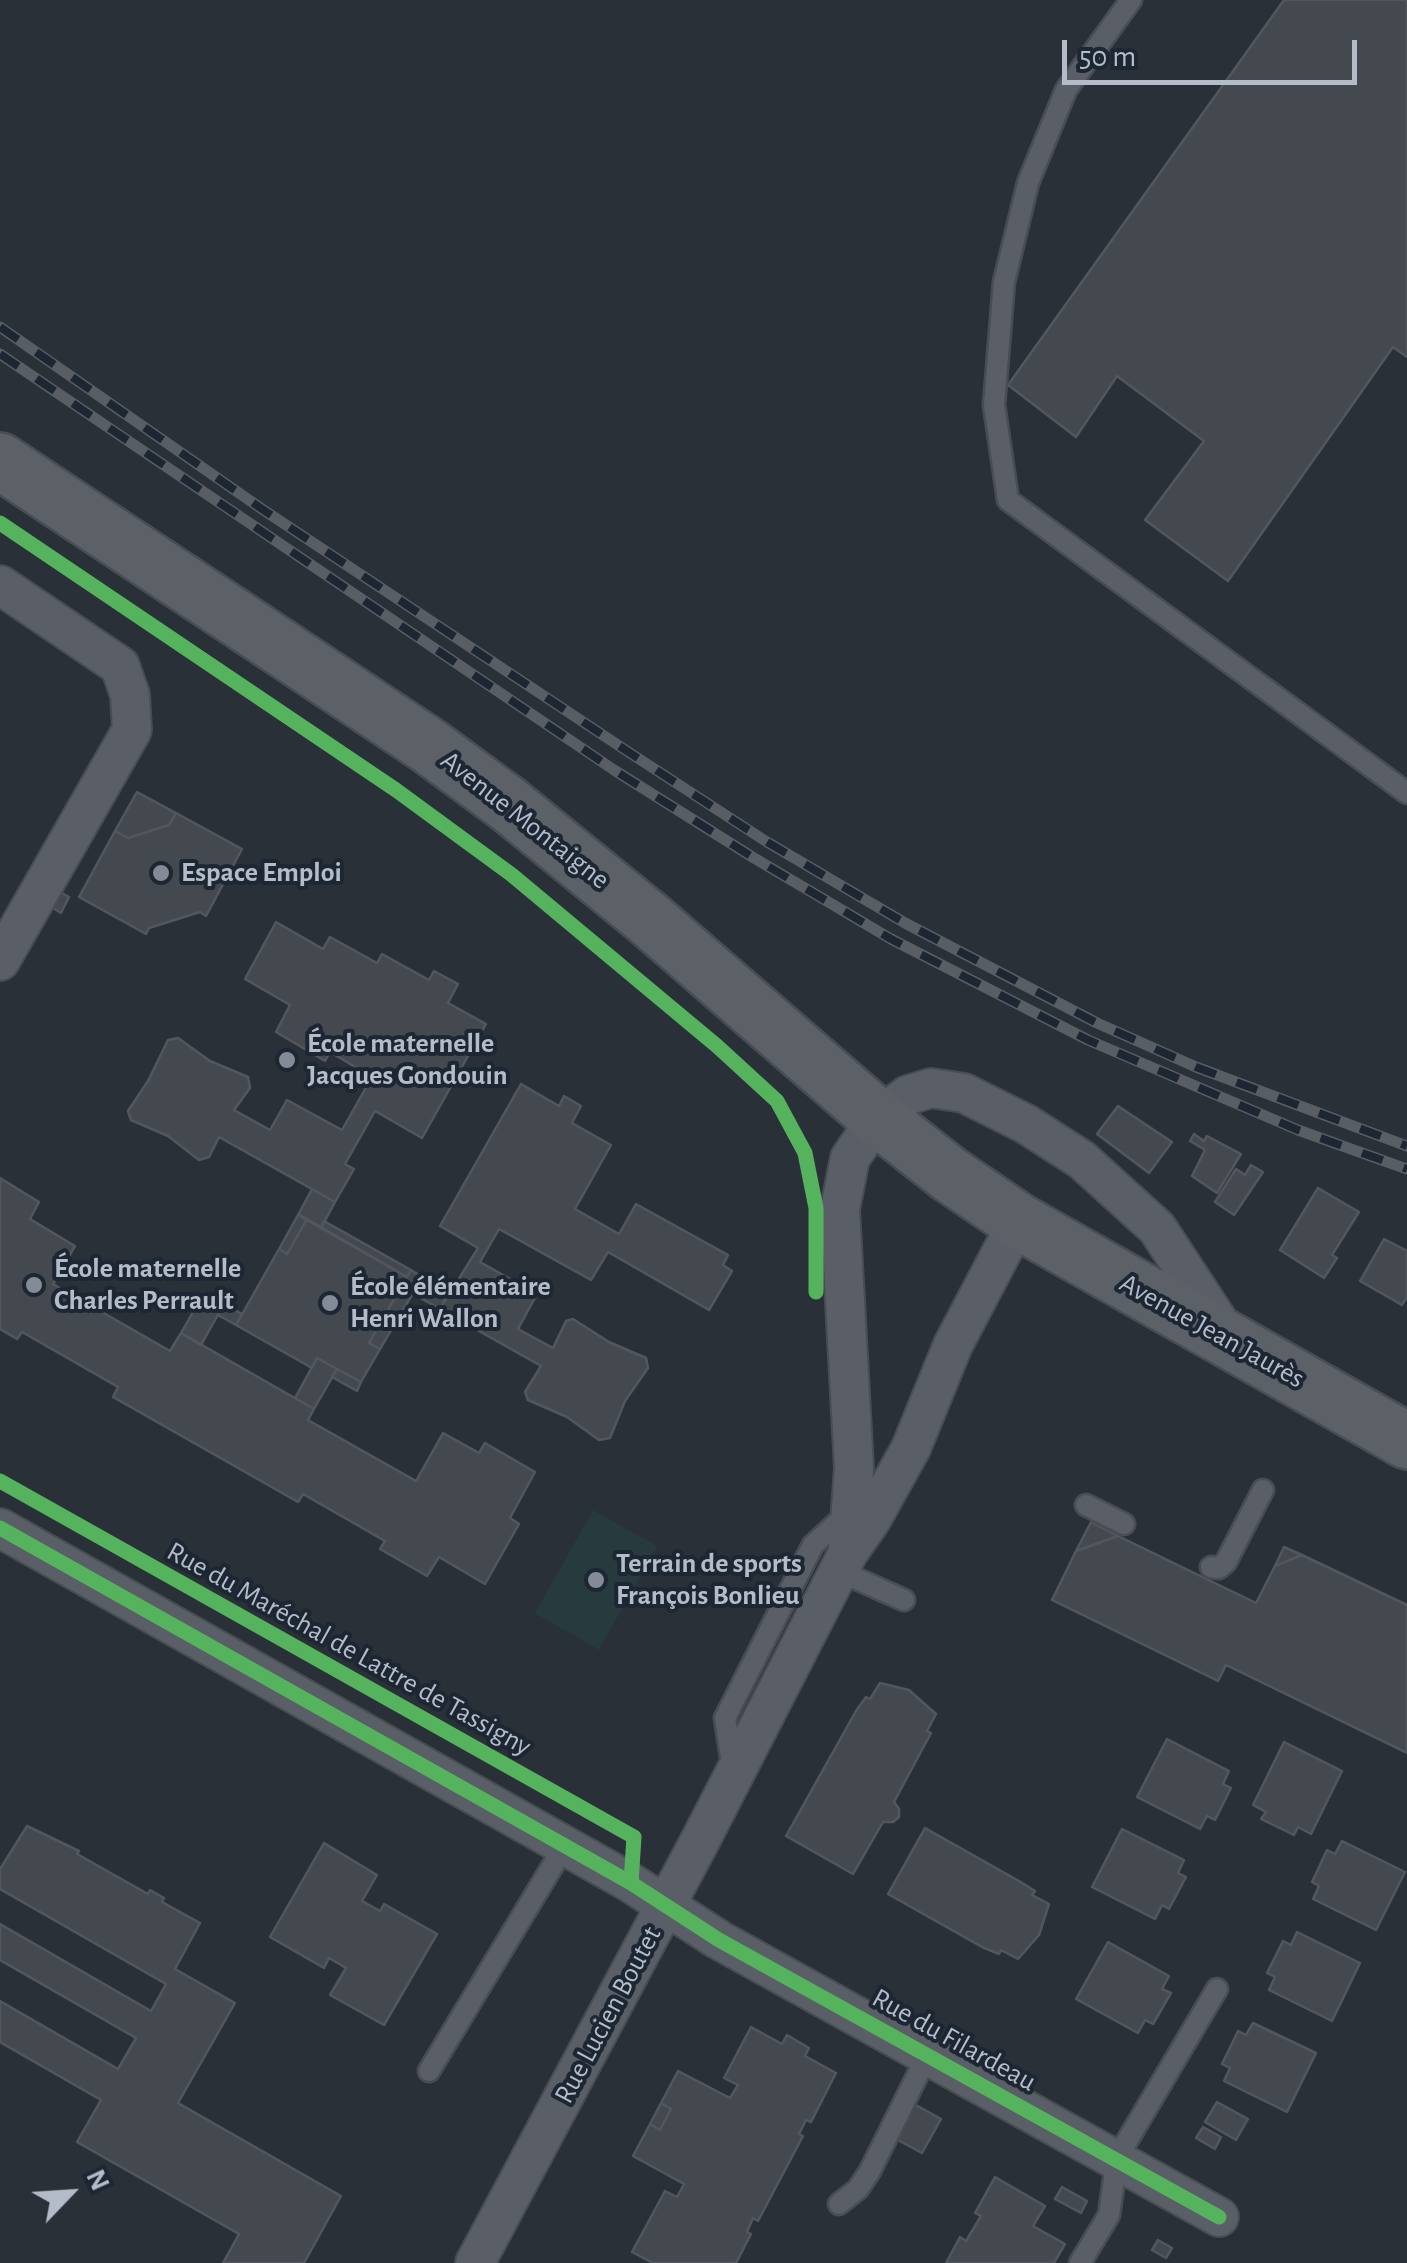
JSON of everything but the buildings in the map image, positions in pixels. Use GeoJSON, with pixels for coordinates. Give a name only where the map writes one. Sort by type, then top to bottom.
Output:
{"type":"FeatureCollection","features":[{"type":"Feature","properties":{"kind":"main road","name":"Avenue Montaigne"},"geometry":{"type":"LineString","coordinates":[[0,462],[429,746],[508,804],[650,918],[878,1118],[949,1174],[1018,1221]]}},
{"type":"Feature","properties":{"kind":"main road","name":"Avenue Jean Jaurès"},"geometry":{"type":"LineString","coordinates":[[1018,1221],[1407,1441]]}},
{"type":"Feature","properties":{"kind":"street"},"geometry":{"type":"LineString","coordinates":[[0,585],[120,666],[130,696],[132,730],[0,961]]}},
{"type":"Feature","properties":{"kind":"street"},"geometry":{"type":"LineString","coordinates":[[844,1562],[854,1468],[840,1209],[850,1158],[878,1118],[908,1096],[931,1088],[964,1093],[1026,1124],[1082,1160],[1157,1228],[1232,1341]]}},
{"type":"Feature","properties":{"kind":"street","name":"Rue Lucien Boutet"},"geometry":{"type":"LineString","coordinates":[[476,2263],[844,1562],[912,1448],[953,1345],[1018,1221]]}},
{"type":"Feature","properties":{"kind":"street"},"geometry":{"type":"LineString","coordinates":[[0,1528],[631,1883],[665,1906]]}},
{"type":"Feature","properties":{"kind":"street","name":"Rue du Filardeau"},"geometry":{"type":"LineString","coordinates":[[665,1906],[719,1940],[1118,2158],[1219,2218]]}},
{"type":"Feature","properties":{"kind":"lane"},"geometry":{"type":"LineString","coordinates":[[1131,0],[1066,90],[1028,183],[1004,282],[994,405],[1008,500],[1407,793]]}},
{"type":"Feature","properties":{"kind":"lane"},"geometry":{"type":"LineString","coordinates":[[1210,1567],[1219,1568],[1226,1562],[1263,1490]]}},
{"type":"Feature","properties":{"kind":"lane"},"geometry":{"type":"LineString","coordinates":[[1086,1505],[1124,1524]]}},
{"type":"Feature","properties":{"kind":"lane"},"geometry":{"type":"LineString","coordinates":[[734,1775],[725,1718],[812,1545],[851,1511]]}},
{"type":"Feature","properties":{"kind":"lane"},"geometry":{"type":"LineString","coordinates":[[844,1562],[904,1600]]}},
{"type":"Feature","properties":{"kind":"lane"},"geometry":{"type":"LineString","coordinates":[[429,2071],[564,1847]]}},
{"type":"Feature","properties":{"kind":"lane"},"geometry":{"type":"LineString","coordinates":[[1080,2263],[1108,2216],[1118,2158],[1217,1989]]}},
{"type":"Feature","properties":{"kind":"lane"},"geometry":{"type":"LineString","coordinates":[[839,2204],[858,2189],[870,2170],[928,2054]]}},
{"type":"Feature","properties":{"kind":"green space","name":"Terrain de sports François Bonlieu"},"geometry":{"type":"Polygon","coordinates":[[[593,1510],[657,1546],[599,1650],[535,1613],[593,1510]]]}},
{"type":"Feature","properties":{"kind":"railway"},"geometry":{"type":"LineString","coordinates":[[0,327],[262,509],[630,753],[767,842],[905,923],[1097,1023],[1196,1067],[1407,1146]]}},
{"type":"Feature","properties":{"kind":"railway"},"geometry":{"type":"LineString","coordinates":[[0,354],[614,770],[891,939],[1088,1040],[1298,1130],[1407,1169]]}},
{"type":"Feature","properties":{"kind":"cycle path"},"geometry":{"type":"LineString","coordinates":[[0,523],[396,790],[512,875],[777,1101],[805,1153],[816,1208],[816,1292]]}},
{"type":"Feature","properties":{"kind":"cycle path","name":"Rue du Maréchal de Lattre de Tassigny"},"geometry":{"type":"LineString","coordinates":[[0,1481],[634,1837],[631,1883]]}},
{"type":"Feature","properties":{"kind":"cycle path"},"geometry":{"type":"LineString","coordinates":[[0,1528],[631,1883],[719,1940],[1219,2217]]}},
{"type":"Feature","properties":{"kind":"place","name":"Espace Emploi"},"geometry":{"type":"Point","coordinates":[161,873]}},
{"type":"Feature","properties":{"kind":"place","name":"École maternelle Jacques Gondouin"},"geometry":{"type":"Point","coordinates":[287,1060]}},
{"type":"Feature","properties":{"kind":"place","name":"École maternelle Charles Perrault"},"geometry":{"type":"Point","coordinates":[34,1285]}},
{"type":"Feature","properties":{"kind":"place","name":"École élémentaire Henri Wallon"},"geometry":{"type":"Point","coordinates":[330,1303]}},
{"type":"Feature","properties":{"kind":"place","name":"Terrain de sports François Bonlieu"},"geometry":{"type":"Point","coordinates":[596,1580]}}]}
